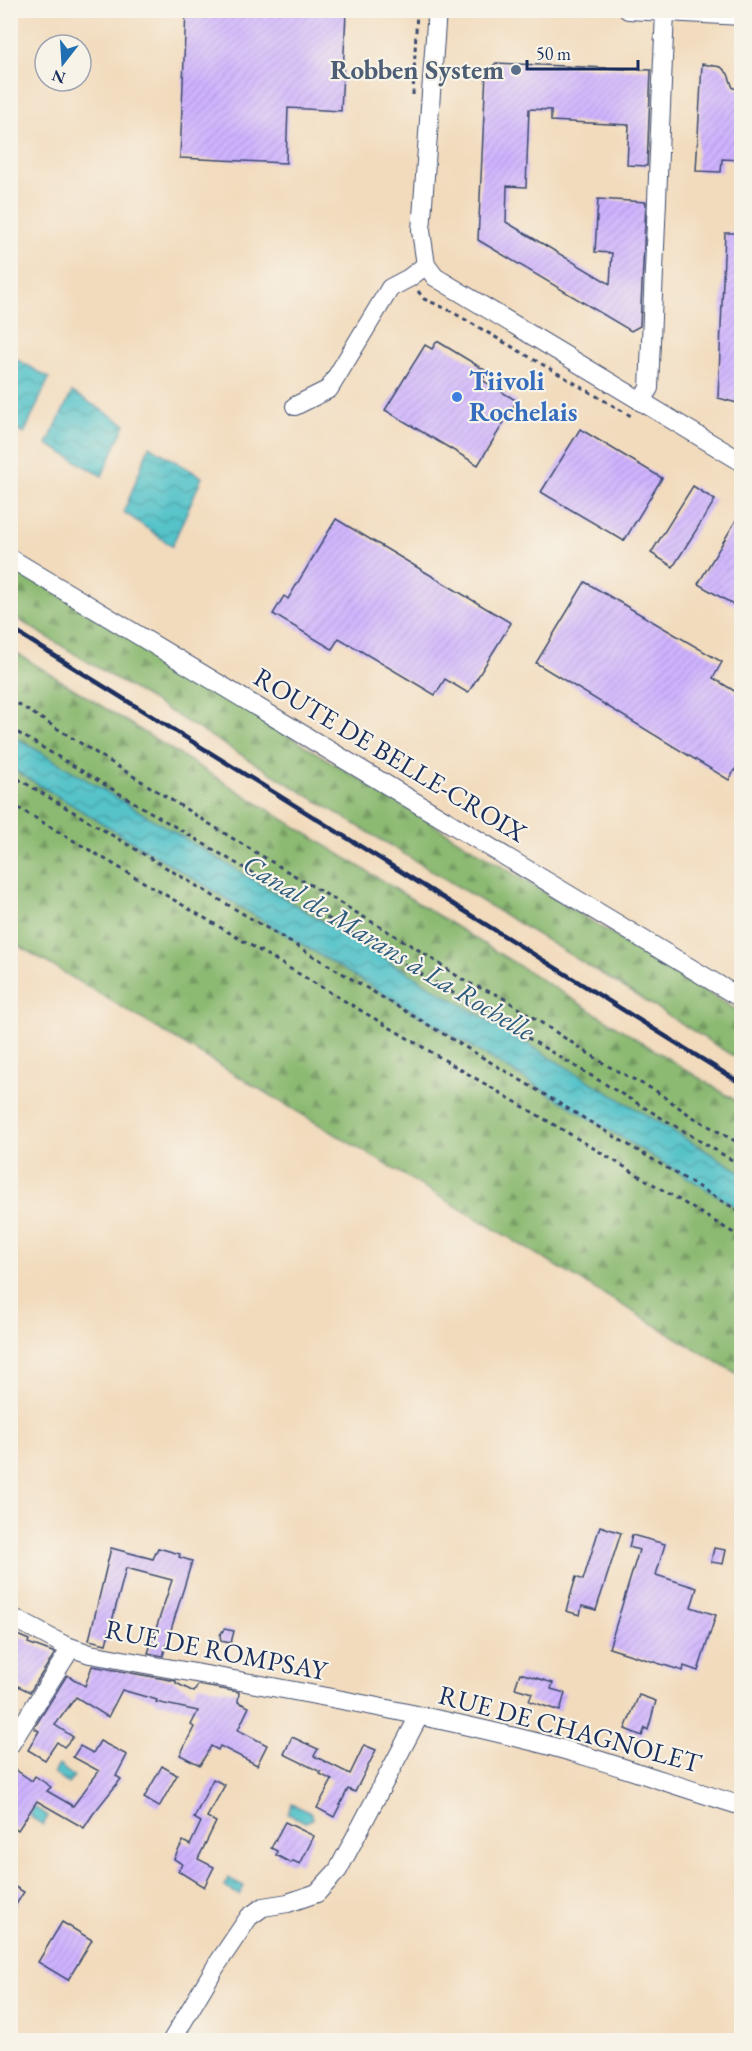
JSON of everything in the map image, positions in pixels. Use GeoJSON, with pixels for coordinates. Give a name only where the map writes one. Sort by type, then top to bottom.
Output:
{"type":"FeatureCollection","features":[{"type":"Feature","properties":{"kind":"street"},"geometry":{"type":"LineString","coordinates":[[437,10],[421,231],[426,265],[435,277],[637,409],[741,462]]}},
{"type":"Feature","properties":{"kind":"street"},"geometry":{"type":"LineString","coordinates":[[628,10],[741,16]]}},
{"type":"Feature","properties":{"kind":"street"},"geometry":{"type":"LineString","coordinates":[[637,409],[649,388],[665,12]]}},
{"type":"Feature","properties":{"kind":"street"},"geometry":{"type":"LineString","coordinates":[[295,406],[329,389],[390,288],[409,278],[426,265]]}},
{"type":"Feature","properties":{"kind":"street","name":"ROUTE DE BELLE-CROIX"},"geometry":{"type":"LineString","coordinates":[[10,558],[741,999]]}},
{"type":"Feature","properties":{"kind":"street","name":"RUE DE ROMPSAY"},"geometry":{"type":"LineString","coordinates":[[10,1616],[71,1648],[90,1654],[419,1716]]}},
{"type":"Feature","properties":{"kind":"street"},"geometry":{"type":"LineString","coordinates":[[10,1745],[71,1648]]}},
{"type":"Feature","properties":{"kind":"street"},"geometry":{"type":"LineString","coordinates":[[172,2040],[216,1966],[249,1917],[263,1907],[288,1903],[317,1893],[338,1870],[419,1716]]}},
{"type":"Feature","properties":{"kind":"street","name":"RUE DE CHAGNOLET"},"geometry":{"type":"LineString","coordinates":[[419,1716],[515,1737],[604,1761],[741,1806]]}},
{"type":"Feature","properties":{"kind":"path"},"geometry":{"type":"LineString","coordinates":[[412,106],[417,10]]}},
{"type":"Feature","properties":{"kind":"path"},"geometry":{"type":"LineString","coordinates":[[409,278],[424,299],[637,409]]}},
{"type":"Feature","properties":{"kind":"path"},"geometry":{"type":"LineString","coordinates":[[10,699],[206,822],[422,952],[466,982],[500,996],[608,1066],[656,1091],[691,1116],[741,1145]]}},
{"type":"Feature","properties":{"kind":"path"},"geometry":{"type":"LineString","coordinates":[[10,728],[741,1166]]}},
{"type":"Feature","properties":{"kind":"path"},"geometry":{"type":"LineString","coordinates":[[10,774],[741,1213]]}},
{"type":"Feature","properties":{"kind":"path"},"geometry":{"type":"LineString","coordinates":[[10,803],[590,1146],[741,1238]]}},
{"type":"Feature","properties":{"kind":"green space"},"geometry":{"type":"Polygon","coordinates":[[[10,565],[741,1013],[741,1061],[11,615],[10,565]]]}},
{"type":"Feature","properties":{"kind":"green space"},"geometry":{"type":"Polygon","coordinates":[[[10,649],[741,1104],[741,1376],[11,941],[10,649]]]}},
{"type":"Feature","properties":{"kind":"water"},"geometry":{"type":"Polygon","coordinates":[[[11,356],[49,378],[24,434],[11,427],[11,356]]]}},
{"type":"Feature","properties":{"kind":"water"},"geometry":{"type":"Polygon","coordinates":[[[72,392],[125,424],[102,476],[47,444],[72,392]]]}},
{"type":"Feature","properties":{"kind":"water"},"geometry":{"type":"Polygon","coordinates":[[[149,446],[202,477],[172,546],[124,512],[149,446]]]}},
{"type":"Feature","properties":{"kind":"water"},"geometry":{"type":"Polygon","coordinates":[[[10,734],[741,1172],[741,1210],[11,768],[10,734]]]}},
{"type":"Feature","properties":{"kind":"water"},"geometry":{"type":"Polygon","coordinates":[[[59,1765],[74,1777],[68,1784],[54,1773],[59,1765]]]}},
{"type":"Feature","properties":{"kind":"water"},"geometry":{"type":"Polygon","coordinates":[[[292,1804],[311,1813],[312,1819],[306,1822],[288,1814],[292,1804]]]}},
{"type":"Feature","properties":{"kind":"water"},"geometry":{"type":"Polygon","coordinates":[[[33,1806],[48,1816],[43,1825],[31,1817],[29,1811],[33,1806]]]}},
{"type":"Feature","properties":{"kind":"water"},"geometry":{"type":"Polygon","coordinates":[[[228,1878],[244,1886],[239,1895],[224,1886],[228,1878]]]}},
{"type":"Feature","properties":{"kind":"building"},"geometry":{"type":"Polygon","coordinates":[[[186,10],[343,10],[343,14],[346,13],[341,111],[288,108],[286,163],[180,158],[186,10]]]}},
{"type":"Feature","properties":{"kind":"building"},"geometry":{"type":"Polygon","coordinates":[[[496,63],[651,70],[647,166],[627,165],[629,125],[551,121],[551,110],[529,109],[526,187],[507,186],[506,222],[610,284],[612,253],[595,252],[598,199],[646,202],[640,326],[631,331],[478,240],[486,72],[496,63]]]}},
{"type":"Feature","properties":{"kind":"building"},"geometry":{"type":"Polygon","coordinates":[[[702,64],[721,67],[728,74],[733,88],[741,89],[741,160],[722,159],[721,172],[696,171],[702,64]]]}},
{"type":"Feature","properties":{"kind":"building"},"geometry":{"type":"Polygon","coordinates":[[[725,233],[741,233],[741,404],[718,398],[725,233]]]}},
{"type":"Feature","properties":{"kind":"building"},"geometry":{"type":"Polygon","coordinates":[[[437,341],[488,372],[482,380],[517,401],[478,465],[385,410],[425,345],[432,349],[437,341]]]}},
{"type":"Feature","properties":{"kind":"building"},"geometry":{"type":"Polygon","coordinates":[[[580,429],[662,478],[624,541],[541,492],[580,429]]]}},
{"type":"Feature","properties":{"kind":"building"},"geometry":{"type":"Polygon","coordinates":[[[693,486],[715,500],[673,567],[651,553],[693,486]]]}},
{"type":"Feature","properties":{"kind":"building"},"geometry":{"type":"Polygon","coordinates":[[[741,512],[741,609],[698,584],[741,512]]]}},
{"type":"Feature","properties":{"kind":"building"},"geometry":{"type":"Polygon","coordinates":[[[336,519],[511,623],[468,693],[445,679],[435,695],[339,638],[332,649],[273,614],[284,596],[288,599],[336,519]]]}},
{"type":"Feature","properties":{"kind":"building"},"geometry":{"type":"Polygon","coordinates":[[[585,582],[722,662],[713,678],[741,695],[741,759],[729,780],[536,663],[585,582]]]}},
{"type":"Feature","properties":{"kind":"building"},"geometry":{"type":"Polygon","coordinates":[[[600,1526],[621,1533],[596,1610],[582,1606],[580,1615],[566,1611],[576,1577],[583,1580],[600,1526]]]}},
{"type":"Feature","properties":{"kind":"building"},"geometry":{"type":"Polygon","coordinates":[[[632,1535],[665,1544],[656,1575],[697,1588],[691,1607],[716,1615],[698,1671],[684,1666],[683,1671],[609,1648],[639,1550],[629,1547],[632,1535]]]}},
{"type":"Feature","properties":{"kind":"building"},"geometry":{"type":"Polygon","coordinates":[[[111,1548],[153,1559],[158,1548],[180,1554],[179,1557],[192,1561],[163,1656],[148,1653],[172,1580],[126,1568],[106,1644],[89,1640],[111,1548]]]}},
{"type":"Feature","properties":{"kind":"building"},"geometry":{"type":"Polygon","coordinates":[[[714,1548],[726,1550],[723,1564],[711,1562],[714,1548]]]}},
{"type":"Feature","properties":{"kind":"building"},"geometry":{"type":"Polygon","coordinates":[[[224,1629],[234,1631],[231,1643],[221,1641],[220,1635],[224,1629]]]}},
{"type":"Feature","properties":{"kind":"building"},"geometry":{"type":"Polygon","coordinates":[[[10,1632],[29,1640],[28,1643],[55,1653],[30,1692],[10,1682],[10,1632]]]}},
{"type":"Feature","properties":{"kind":"building"},"geometry":{"type":"Polygon","coordinates":[[[92,1666],[176,1681],[194,1692],[198,1685],[239,1692],[238,1702],[249,1707],[238,1730],[267,1745],[257,1765],[220,1746],[218,1750],[211,1746],[200,1765],[180,1755],[194,1727],[191,1725],[198,1711],[156,1702],[157,1700],[122,1690],[108,1717],[76,1697],[55,1725],[73,1737],[64,1747],[57,1742],[45,1760],[28,1750],[39,1731],[34,1728],[67,1675],[85,1686],[92,1666]]]}},
{"type":"Feature","properties":{"kind":"building"},"geometry":{"type":"Polygon","coordinates":[[[520,1673],[553,1683],[551,1689],[565,1693],[560,1711],[529,1701],[532,1693],[515,1688],[520,1673]]]}},
{"type":"Feature","properties":{"kind":"building"},"geometry":{"type":"Polygon","coordinates":[[[639,1695],[656,1701],[648,1730],[645,1728],[642,1736],[625,1729],[639,1695]]]}},
{"type":"Feature","properties":{"kind":"building"},"geometry":{"type":"Polygon","coordinates":[[[292,1737],[318,1749],[314,1756],[350,1774],[364,1745],[376,1750],[355,1792],[348,1789],[334,1817],[317,1808],[332,1780],[284,1754],[292,1737]]]}},
{"type":"Feature","properties":{"kind":"building"},"geometry":{"type":"Polygon","coordinates":[[[100,1741],[127,1755],[116,1776],[121,1779],[84,1828],[37,1801],[18,1830],[10,1825],[10,1766],[32,1781],[35,1776],[51,1787],[47,1791],[73,1806],[99,1771],[73,1757],[80,1746],[93,1753],[100,1741]]]}},
{"type":"Feature","properties":{"kind":"building"},"geometry":{"type":"Polygon","coordinates":[[[162,1766],[177,1775],[159,1807],[144,1798],[162,1766]]]}},
{"type":"Feature","properties":{"kind":"building"},"geometry":{"type":"Polygon","coordinates":[[[213,1779],[225,1785],[207,1817],[216,1822],[198,1859],[214,1867],[204,1887],[178,1871],[182,1864],[174,1859],[183,1841],[190,1845],[201,1822],[194,1818],[213,1779]]]}},
{"type":"Feature","properties":{"kind":"building"},"geometry":{"type":"Polygon","coordinates":[[[285,1822],[314,1836],[300,1864],[293,1861],[291,1863],[276,1855],[277,1851],[271,1848],[285,1822]]]}},
{"type":"Feature","properties":{"kind":"building"},"geometry":{"type":"Polygon","coordinates":[[[10,1884],[24,1892],[10,1914],[10,1884]]]}},
{"type":"Feature","properties":{"kind":"building"},"geometry":{"type":"Polygon","coordinates":[[[62,1922],[92,1940],[68,1980],[38,1962],[62,1922]]]}},
{"type":"Feature","properties":{"kind":"railway"},"geometry":{"type":"LineString","coordinates":[[10,628],[742,1084]]}},
{"type":"Feature","properties":{"kind":"place","name":"Robben System"},"geometry":{"type":"Point","coordinates":[516,70]}},
{"type":"Feature","properties":{"kind":"place","name":"Tiivoli Rochelais"},"geometry":{"type":"Point","coordinates":[457,397]}},
{"type":"Feature","properties":{"kind":"water label","name":"Canal de Marans à La Rochelle"},"geometry":{"type":"Point","coordinates":[389,947]}}]}
